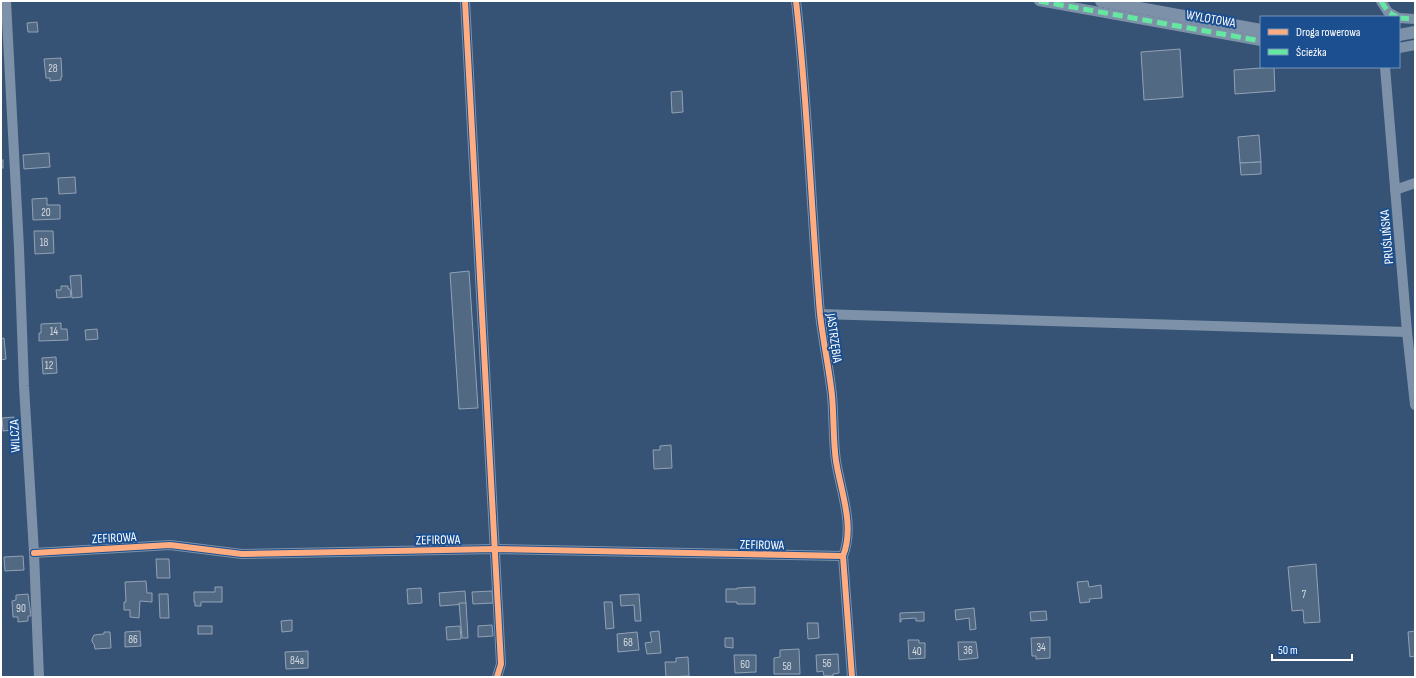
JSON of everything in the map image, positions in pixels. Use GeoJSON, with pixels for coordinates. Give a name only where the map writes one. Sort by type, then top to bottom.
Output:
{"type":"FeatureCollection","features":[{"type":"Feature","properties":{"kind":"street","name":"WILCZA"},"geometry":{"type":"LineString","coordinates":[[6,1],[24,386],[40,677]]}},
{"type":"Feature","properties":{"kind":"street"},"geometry":{"type":"LineString","coordinates":[[465,1],[500,664],[498,677]]}},
{"type":"Feature","properties":{"kind":"street","name":"JASTRZĘBIA"},"geometry":{"type":"LineString","coordinates":[[796,1],[804,71],[820,314],[832,395],[836,460],[847,512],[847,546],[843,556],[852,677]]}},
{"type":"Feature","properties":{"kind":"street","name":"WYLOTOWA"},"geometry":{"type":"LineString","coordinates":[[1039,1],[1260,41]]}},
{"type":"Feature","properties":{"kind":"street","name":"WYLOTOWA"},"geometry":{"type":"LineString","coordinates":[[1101,1],[1260,30]]}},
{"type":"Feature","properties":{"kind":"street"},"geometry":{"type":"LineString","coordinates":[[1381,1],[1395,16]]}},
{"type":"Feature","properties":{"kind":"street"},"geometry":{"type":"LineString","coordinates":[[1400,17],[1415,19]]}},
{"type":"Feature","properties":{"kind":"street"},"geometry":{"type":"LineString","coordinates":[[1400,35],[1415,32]]}},
{"type":"Feature","properties":{"kind":"street"},"geometry":{"type":"LineString","coordinates":[[1400,48],[1415,45]]}},
{"type":"Feature","properties":{"kind":"street","name":"PRUŚLIŃSKA"},"geometry":{"type":"LineString","coordinates":[[1384,68],[1407,332],[1415,405]]}},
{"type":"Feature","properties":{"kind":"street"},"geometry":{"type":"LineString","coordinates":[[1395,190],[1415,183]]}},
{"type":"Feature","properties":{"kind":"street"},"geometry":{"type":"LineString","coordinates":[[820,314],[1407,332]]}},
{"type":"Feature","properties":{"kind":"street","name":"ZEFIROWA"},"geometry":{"type":"LineString","coordinates":[[34,553],[170,545],[242,554],[494,549],[843,556]]}},
{"type":"Feature","properties":{"kind":"building"},"geometry":{"type":"Polygon","coordinates":[[[37,22],[38,32],[28,32],[27,23],[37,22]]]}},
{"type":"Feature","properties":{"kind":"building"},"geometry":{"type":"Polygon","coordinates":[[[1180,49],[1183,97],[1144,100],[1141,52],[1180,49]]]}},
{"type":"Feature","properties":{"kind":"building"},"geometry":{"type":"Polygon","coordinates":[[[61,58],[61,80],[50,81],[50,78],[46,78],[44,59],[61,58]]]}},
{"type":"Feature","properties":{"kind":"building"},"geometry":{"type":"Polygon","coordinates":[[[1274,68],[1275,91],[1235,94],[1234,70],[1274,68]]]}},
{"type":"Feature","properties":{"kind":"building"},"geometry":{"type":"Polygon","coordinates":[[[682,91],[683,112],[672,113],[671,92],[682,91]]]}},
{"type":"Feature","properties":{"kind":"building"},"geometry":{"type":"Polygon","coordinates":[[[1259,135],[1261,162],[1240,163],[1238,137],[1259,135]]]}},
{"type":"Feature","properties":{"kind":"building"},"geometry":{"type":"Polygon","coordinates":[[[49,153],[50,167],[24,169],[23,155],[49,153]]]}},
{"type":"Feature","properties":{"kind":"building"},"geometry":{"type":"Polygon","coordinates":[[[1,160],[3,160],[3,168],[1,168],[1,160]]]}},
{"type":"Feature","properties":{"kind":"building"},"geometry":{"type":"Polygon","coordinates":[[[1261,162],[1261,174],[1241,175],[1240,163],[1261,162]]]}},
{"type":"Feature","properties":{"kind":"building"},"geometry":{"type":"Polygon","coordinates":[[[75,177],[76,193],[59,194],[58,178],[75,177]]]}},
{"type":"Feature","properties":{"kind":"building"},"geometry":{"type":"Polygon","coordinates":[[[47,198],[47,205],[60,205],[60,219],[33,220],[32,199],[47,198]]]}},
{"type":"Feature","properties":{"kind":"building"},"geometry":{"type":"Polygon","coordinates":[[[34,231],[53,231],[54,253],[35,254],[34,231]]]}},
{"type":"Feature","properties":{"kind":"building"},"geometry":{"type":"Polygon","coordinates":[[[469,271],[478,408],[459,409],[450,273],[469,271]]]}},
{"type":"Feature","properties":{"kind":"building"},"geometry":{"type":"Polygon","coordinates":[[[81,275],[82,297],[72,298],[70,276],[81,275]]]}},
{"type":"Feature","properties":{"kind":"building"},"geometry":{"type":"Polygon","coordinates":[[[61,286],[68,286],[71,297],[57,298],[56,290],[61,290],[61,286]]]}},
{"type":"Feature","properties":{"kind":"building"},"geometry":{"type":"Polygon","coordinates":[[[61,323],[61,329],[67,329],[68,340],[39,341],[41,324],[61,323]]]}},
{"type":"Feature","properties":{"kind":"building"},"geometry":{"type":"Polygon","coordinates":[[[97,329],[98,339],[86,340],[85,330],[97,329]]]}},
{"type":"Feature","properties":{"kind":"building"},"geometry":{"type":"Polygon","coordinates":[[[4,338],[6,359],[1,360],[1,339],[4,338]]]}},
{"type":"Feature","properties":{"kind":"building"},"geometry":{"type":"Polygon","coordinates":[[[56,357],[57,373],[43,374],[42,358],[56,357]]]}},
{"type":"Feature","properties":{"kind":"building"},"geometry":{"type":"Polygon","coordinates":[[[14,417],[14,430],[3,431],[2,418],[14,417]]]}},
{"type":"Feature","properties":{"kind":"building"},"geometry":{"type":"Polygon","coordinates":[[[671,445],[672,468],[654,469],[653,450],[660,450],[660,446],[671,445]]]}},
{"type":"Feature","properties":{"kind":"building"},"geometry":{"type":"Polygon","coordinates":[[[23,556],[24,570],[5,571],[4,557],[23,556]]]}},
{"type":"Feature","properties":{"kind":"building"},"geometry":{"type":"Polygon","coordinates":[[[156,559],[169,559],[170,578],[157,578],[156,559]]]}},
{"type":"Feature","properties":{"kind":"building"},"geometry":{"type":"Polygon","coordinates":[[[1316,564],[1320,622],[1304,623],[1303,610],[1292,611],[1288,567],[1316,564]]]}},
{"type":"Feature","properties":{"kind":"building"},"geometry":{"type":"Polygon","coordinates":[[[146,581],[147,593],[152,593],[152,602],[140,601],[139,618],[130,617],[130,610],[124,610],[124,602],[126,602],[125,582],[146,581]]]}},
{"type":"Feature","properties":{"kind":"building"},"geometry":{"type":"Polygon","coordinates":[[[1088,581],[1089,587],[1101,585],[1102,598],[1089,599],[1090,602],[1080,603],[1077,582],[1088,581]]]}},
{"type":"Feature","properties":{"kind":"building"},"geometry":{"type":"Polygon","coordinates":[[[215,587],[222,587],[222,602],[201,602],[201,606],[195,606],[194,592],[215,592],[215,587]]]}},
{"type":"Feature","properties":{"kind":"building"},"geometry":{"type":"Polygon","coordinates":[[[755,587],[755,604],[737,604],[737,602],[726,602],[726,589],[755,587]]]}},
{"type":"Feature","properties":{"kind":"building"},"geometry":{"type":"Polygon","coordinates":[[[421,588],[422,603],[408,604],[407,589],[421,588]]]}},
{"type":"Feature","properties":{"kind":"building"},"geometry":{"type":"Polygon","coordinates":[[[465,591],[466,604],[440,606],[439,593],[465,591]]]}},
{"type":"Feature","properties":{"kind":"building"},"geometry":{"type":"Polygon","coordinates":[[[492,591],[493,603],[473,604],[472,592],[492,591]]]}},
{"type":"Feature","properties":{"kind":"building"},"geometry":{"type":"Polygon","coordinates":[[[28,594],[31,616],[28,616],[28,621],[18,622],[18,617],[13,617],[12,601],[16,600],[16,595],[28,594]]]}},
{"type":"Feature","properties":{"kind":"building"},"geometry":{"type":"Polygon","coordinates":[[[159,594],[168,594],[169,618],[160,618],[159,594]]]}},
{"type":"Feature","properties":{"kind":"building"},"geometry":{"type":"Polygon","coordinates":[[[639,594],[641,621],[635,621],[634,605],[621,606],[620,595],[639,594]]]}},
{"type":"Feature","properties":{"kind":"building"},"geometry":{"type":"Polygon","coordinates":[[[604,602],[612,602],[614,628],[606,629],[604,602]]]}},
{"type":"Feature","properties":{"kind":"building"},"geometry":{"type":"Polygon","coordinates":[[[459,603],[466,603],[468,638],[462,638],[459,603]]]}},
{"type":"Feature","properties":{"kind":"building"},"geometry":{"type":"Polygon","coordinates":[[[974,608],[976,629],[970,630],[969,618],[956,620],[955,610],[974,608]]]}},
{"type":"Feature","properties":{"kind":"building"},"geometry":{"type":"Polygon","coordinates":[[[1046,611],[1047,620],[1031,621],[1030,612],[1046,611]]]}},
{"type":"Feature","properties":{"kind":"building"},"geometry":{"type":"Polygon","coordinates":[[[924,612],[924,621],[916,621],[916,618],[901,619],[900,622],[900,613],[924,612]]]}},
{"type":"Feature","properties":{"kind":"building"},"geometry":{"type":"Polygon","coordinates":[[[292,620],[292,631],[282,632],[281,621],[292,620]]]}},
{"type":"Feature","properties":{"kind":"building"},"geometry":{"type":"Polygon","coordinates":[[[807,623],[818,623],[819,638],[808,639],[807,623]]]}},
{"type":"Feature","properties":{"kind":"building"},"geometry":{"type":"Polygon","coordinates":[[[492,625],[493,636],[478,637],[478,626],[492,625]]]}},
{"type":"Feature","properties":{"kind":"building"},"geometry":{"type":"Polygon","coordinates":[[[198,626],[212,626],[212,634],[198,634],[198,626]]]}},
{"type":"Feature","properties":{"kind":"building"},"geometry":{"type":"Polygon","coordinates":[[[460,626],[461,639],[447,640],[446,627],[460,626]]]}},
{"type":"Feature","properties":{"kind":"building"},"geometry":{"type":"Polygon","coordinates":[[[140,631],[141,646],[125,647],[125,632],[140,631]]]}},
{"type":"Feature","properties":{"kind":"building"},"geometry":{"type":"Polygon","coordinates":[[[659,631],[661,653],[647,654],[645,643],[652,642],[650,632],[659,631]]]}},
{"type":"Feature","properties":{"kind":"building"},"geometry":{"type":"Polygon","coordinates":[[[1415,631],[1415,656],[1410,657],[1408,632],[1415,631]]]}},
{"type":"Feature","properties":{"kind":"building"},"geometry":{"type":"Polygon","coordinates":[[[104,632],[110,632],[111,648],[95,649],[92,642],[94,635],[104,634],[104,632]]]}},
{"type":"Feature","properties":{"kind":"building"},"geometry":{"type":"Polygon","coordinates":[[[637,632],[639,650],[618,652],[617,634],[637,632]]]}},
{"type":"Feature","properties":{"kind":"building"},"geometry":{"type":"Polygon","coordinates":[[[1050,637],[1050,658],[1036,659],[1036,656],[1032,656],[1031,638],[1050,637]]]}},
{"type":"Feature","properties":{"kind":"building"},"geometry":{"type":"Polygon","coordinates":[[[725,638],[733,638],[733,648],[725,647],[725,638]]]}},
{"type":"Feature","properties":{"kind":"building"},"geometry":{"type":"Polygon","coordinates":[[[908,640],[919,640],[919,643],[925,643],[925,658],[909,659],[908,640]]]}},
{"type":"Feature","properties":{"kind":"building"},"geometry":{"type":"Polygon","coordinates":[[[958,642],[976,642],[978,658],[959,660],[958,642]]]}},
{"type":"Feature","properties":{"kind":"building"},"geometry":{"type":"Polygon","coordinates":[[[799,649],[800,674],[774,674],[774,658],[780,657],[780,650],[799,649]]]}},
{"type":"Feature","properties":{"kind":"building"},"geometry":{"type":"Polygon","coordinates":[[[308,651],[308,668],[286,669],[285,652],[308,651]]]}},
{"type":"Feature","properties":{"kind":"building"},"geometry":{"type":"Polygon","coordinates":[[[838,654],[839,673],[833,674],[833,676],[824,676],[823,671],[817,672],[816,655],[838,654]]]}},
{"type":"Feature","properties":{"kind":"building"},"geometry":{"type":"Polygon","coordinates":[[[734,655],[756,655],[756,672],[735,673],[734,655]]]}},
{"type":"Feature","properties":{"kind":"building"},"geometry":{"type":"Polygon","coordinates":[[[688,657],[689,676],[666,677],[665,662],[676,662],[676,658],[688,657]]]}},
{"type":"Feature","properties":{"kind":"marked path"},"geometry":{"type":"LineString","coordinates":[[1039,1],[1260,41]]}},
{"type":"Feature","properties":{"kind":"marked path"},"geometry":{"type":"LineString","coordinates":[[1381,1],[1388,12],[1395,16]]}},
{"type":"Feature","properties":{"kind":"marked path"},"geometry":{"type":"LineString","coordinates":[[1400,18],[1415,19]]}},
{"type":"Feature","properties":{"kind":"cycle path"},"geometry":{"type":"LineString","coordinates":[[465,1],[501,664],[497,677]]}},
{"type":"Feature","properties":{"kind":"cycle path"},"geometry":{"type":"LineString","coordinates":[[796,1],[804,79],[820,314],[832,395],[836,461],[846,509],[848,533],[843,556],[852,677]]}},
{"type":"Feature","properties":{"kind":"cycle path"},"geometry":{"type":"LineString","coordinates":[[34,553],[170,545],[242,554],[494,549],[843,556]]}}]}
